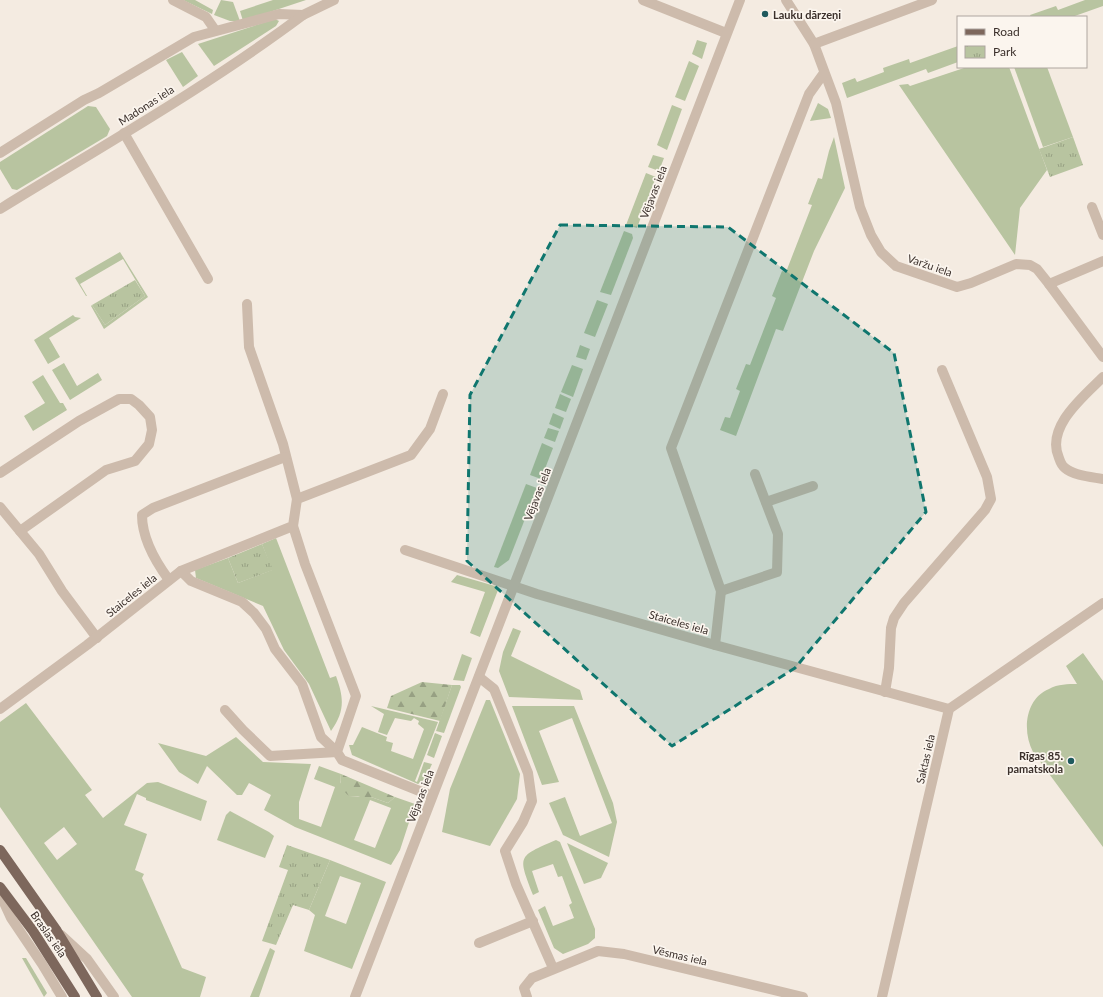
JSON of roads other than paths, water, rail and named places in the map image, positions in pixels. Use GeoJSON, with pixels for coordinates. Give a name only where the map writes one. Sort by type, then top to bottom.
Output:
{"type":"FeatureCollection","features":[{"type":"Feature","properties":{"kind":"main road","name":"Braslas iela"},"geometry":{"type":"LineString","coordinates":[[0,850],[57,931],[97,997]]}},
{"type":"Feature","properties":{"kind":"main road","name":"Braslas iela"},"geometry":{"type":"LineString","coordinates":[[0,887],[33,931],[75,997]]}},
{"type":"Feature","properties":{"kind":"street"},"geometry":{"type":"LineString","coordinates":[[174,0],[206,17],[215,30]]}},
{"type":"Feature","properties":{"kind":"street","name":"Madonas iela"},"geometry":{"type":"LineString","coordinates":[[0,209],[124,133],[281,32],[302,16],[334,0]]}},
{"type":"Feature","properties":{"kind":"street","name":"Vējavas iela"},"geometry":{"type":"LineString","coordinates":[[355,997],[740,0]]}},
{"type":"Feature","properties":{"kind":"street","name":"Varžu iela"},"geometry":{"type":"LineString","coordinates":[[786,0],[814,44],[836,103],[860,207],[871,235],[881,252],[896,266],[957,287],[971,283],[1016,264],[1030,266],[1037,269],[1103,357]]}},
{"type":"Feature","properties":{"kind":"street"},"geometry":{"type":"LineString","coordinates":[[814,44],[932,0]]}},
{"type":"Feature","properties":{"kind":"street"},"geometry":{"type":"LineString","coordinates":[[648,1],[726,33]]}},
{"type":"Feature","properties":{"kind":"street"},"geometry":{"type":"LineString","coordinates":[[0,153],[84,100],[99,93],[187,41],[215,30],[279,14],[302,16]]}},
{"type":"Feature","properties":{"kind":"street"},"geometry":{"type":"LineString","coordinates":[[715,645],[721,591],[671,448],[809,94],[824,73]]}},
{"type":"Feature","properties":{"kind":"street"},"geometry":{"type":"LineString","coordinates":[[124,133],[208,279]]}},
{"type":"Feature","properties":{"kind":"street"},"geometry":{"type":"LineString","coordinates":[[1092,207],[1103,235]]}},
{"type":"Feature","properties":{"kind":"street"},"geometry":{"type":"LineString","coordinates":[[1049,284],[1103,261]]}},
{"type":"Feature","properties":{"kind":"street"},"geometry":{"type":"LineString","coordinates":[[247,304],[249,347],[283,444],[285,457],[297,499],[293,526],[305,564],[356,696],[337,752]]}},
{"type":"Feature","properties":{"kind":"street"},"geometry":{"type":"LineString","coordinates":[[885,692],[889,668],[891,628],[894,618],[904,603],[985,510],[991,499],[987,477],[942,370]]}},
{"type":"Feature","properties":{"kind":"street"},"geometry":{"type":"LineString","coordinates":[[1103,376],[1061,423],[1056,438],[1056,453],[1065,468],[1073,473],[1103,479]]}},
{"type":"Feature","properties":{"kind":"street"},"geometry":{"type":"LineString","coordinates":[[297,499],[411,455],[430,429],[443,394]]}},
{"type":"Feature","properties":{"kind":"street"},"geometry":{"type":"LineString","coordinates":[[0,473],[79,421],[119,399],[131,399],[150,417],[152,430],[149,444],[134,461],[106,470],[20,531]]}},
{"type":"Feature","properties":{"kind":"street"},"geometry":{"type":"LineString","coordinates":[[169,580],[160,568],[142,530],[142,516],[153,508],[285,457]]}},
{"type":"Feature","properties":{"kind":"street"},"geometry":{"type":"LineString","coordinates":[[721,591],[777,572],[778,534],[756,474]]}},
{"type":"Feature","properties":{"kind":"street"},"geometry":{"type":"LineString","coordinates":[[766,502],[813,486]]}},
{"type":"Feature","properties":{"kind":"street"},"geometry":{"type":"LineString","coordinates":[[0,507],[39,554],[62,591],[97,638]]}},
{"type":"Feature","properties":{"kind":"street","name":"Staiceles iela"},"geometry":{"type":"LineString","coordinates":[[0,709],[97,638],[181,571],[293,526]]}},
{"type":"Feature","properties":{"kind":"street","name":"Staiceles iela"},"geometry":{"type":"LineString","coordinates":[[405,550],[514,587],[715,645],[949,709]]}},
{"type":"Feature","properties":{"kind":"street"},"geometry":{"type":"LineString","coordinates":[[181,571],[191,581],[242,602],[254,613],[266,630],[275,649],[302,684],[321,737],[337,752],[342,760],[432,796]]}},
{"type":"Feature","properties":{"kind":"street"},"geometry":{"type":"LineString","coordinates":[[949,709],[1103,604]]}},
{"type":"Feature","properties":{"kind":"street"},"geometry":{"type":"LineString","coordinates":[[479,677],[494,689],[528,773],[532,801],[524,822],[505,851],[516,884],[553,968]]}},
{"type":"Feature","properties":{"kind":"street","name":"Saktas iela"},"geometry":{"type":"LineString","coordinates":[[882,997],[949,709]]}},
{"type":"Feature","properties":{"kind":"street"},"geometry":{"type":"LineString","coordinates":[[225,710],[270,756],[337,752]]}},
{"type":"Feature","properties":{"kind":"street","name":"Braslas iela"},"geometry":{"type":"LineString","coordinates":[[0,894],[11,918],[62,997]]}},
{"type":"Feature","properties":{"kind":"street"},"geometry":{"type":"LineString","coordinates":[[480,943],[533,921]]}},
{"type":"Feature","properties":{"kind":"street","name":"Braslas iela"},"geometry":{"type":"LineString","coordinates":[[57,931],[87,960],[114,997]]}},
{"type":"Feature","properties":{"kind":"street","name":"Vēsmas iela"},"geometry":{"type":"LineString","coordinates":[[527,997],[524,988],[532,978],[553,968],[598,951],[624,954],[803,997]]}},
{"type":"Feature","properties":{"kind":"place","name":"Lauku dārzeņi"},"geometry":{"type":"Point","coordinates":[765,14]}},
{"type":"Feature","properties":{"kind":"place","name":"Rīgas 85. pamatskola"},"geometry":{"type":"Point","coordinates":[1071,761]}}]}
